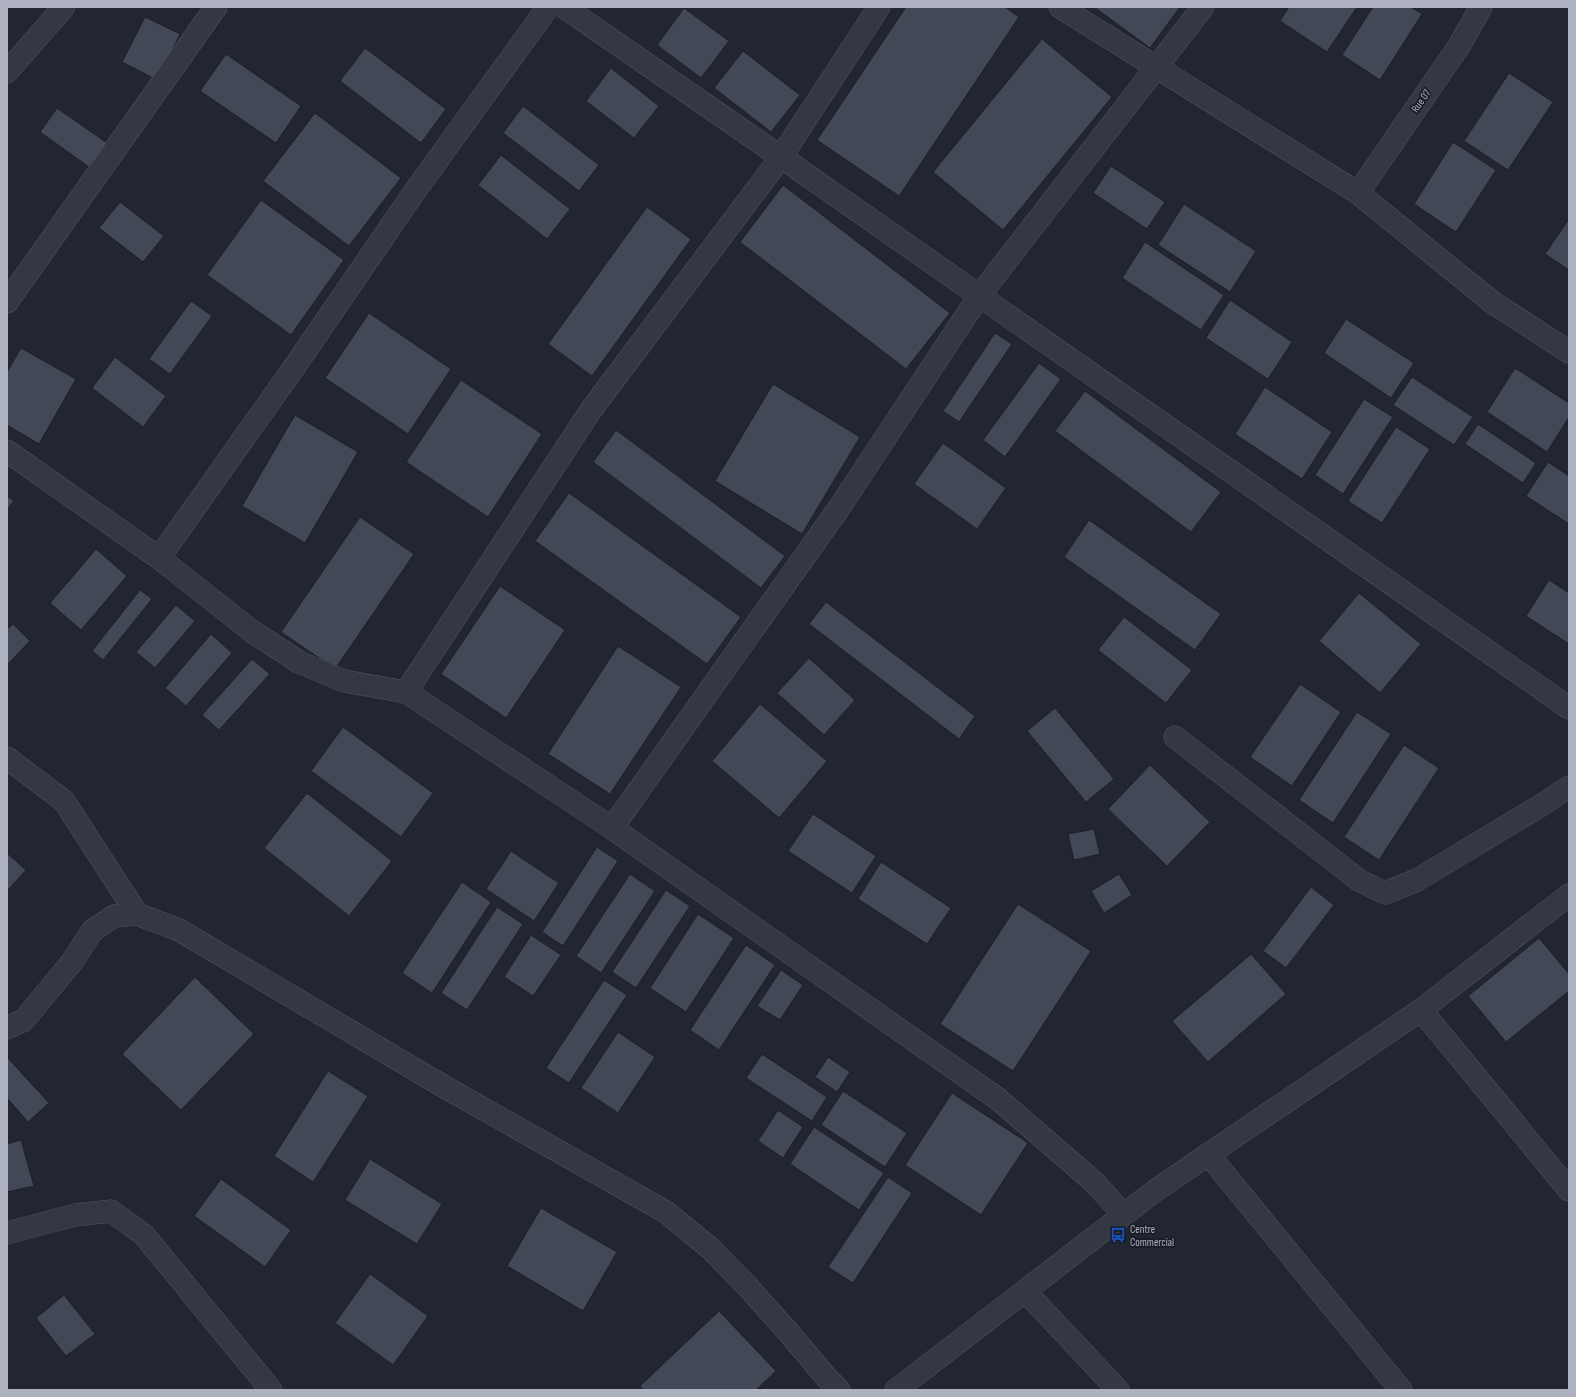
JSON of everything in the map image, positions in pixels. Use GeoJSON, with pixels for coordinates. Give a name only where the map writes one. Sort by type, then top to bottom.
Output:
{"type":"FeatureCollection","features":[{"type":"Feature","properties":{"kind":"street"},"geometry":{"type":"LineString","coordinates":[[7,72],[64,7]]}},
{"type":"Feature","properties":{"kind":"street"},"geometry":{"type":"LineString","coordinates":[[7,302],[216,7]]}},
{"type":"Feature","properties":{"kind":"street"},"geometry":{"type":"LineString","coordinates":[[159,558],[295,366],[415,191],[548,7]]}},
{"type":"Feature","properties":{"kind":"street"},"geometry":{"type":"LineString","coordinates":[[564,7],[1569,708]]}},
{"type":"Feature","properties":{"kind":"street"},"geometry":{"type":"LineString","coordinates":[[406,692],[591,410],[781,157],[879,7]]}},
{"type":"Feature","properties":{"kind":"street"},"geometry":{"type":"LineString","coordinates":[[1060,7],[1358,193],[1492,302],[1569,352]]}},
{"type":"Feature","properties":{"kind":"street"},"geometry":{"type":"LineString","coordinates":[[612,828],[839,508],[979,296],[1203,7]]}},
{"type":"Feature","properties":{"kind":"street","name":"Rue 07"},"geometry":{"type":"LineString","coordinates":[[1358,193],[1459,46],[1481,7]]}},
{"type":"Feature","properties":{"kind":"street"},"geometry":{"type":"LineString","coordinates":[[7,451],[159,558],[253,632],[299,662],[344,681],[406,692],[612,828],[998,1100],[1094,1182],[1124,1215]]}},
{"type":"Feature","properties":{"kind":"street"},"geometry":{"type":"LineString","coordinates":[[1175,737],[1360,881],[1385,893],[1417,880],[1569,787]]}},
{"type":"Feature","properties":{"kind":"street"},"geometry":{"type":"LineString","coordinates":[[7,758],[64,801],[137,914]]}},
{"type":"Feature","properties":{"kind":"street"},"geometry":{"type":"LineString","coordinates":[[896,1390],[1124,1215],[1208,1154],[1421,1010],[1569,895]]}},
{"type":"Feature","properties":{"kind":"street"},"geometry":{"type":"LineString","coordinates":[[7,1028],[24,1020],[72,962],[92,931],[114,916],[137,914],[179,930],[443,1086],[666,1212],[711,1249],[732,1270],[839,1390]]}},
{"type":"Feature","properties":{"kind":"street"},"geometry":{"type":"LineString","coordinates":[[1421,1010],[1569,1190]]}},
{"type":"Feature","properties":{"kind":"street"},"geometry":{"type":"LineString","coordinates":[[1208,1154],[1401,1390]]}},
{"type":"Feature","properties":{"kind":"street"},"geometry":{"type":"LineString","coordinates":[[7,1233],[76,1215],[111,1211],[144,1235],[271,1390]]}},
{"type":"Feature","properties":{"kind":"street"},"geometry":{"type":"LineString","coordinates":[[1025,1291],[1118,1390]]}},
{"type":"Feature","properties":{"kind":"building"},"geometry":{"type":"Polygon","coordinates":[[[906,7],[1005,7],[1019,17],[899,196],[817,140],[906,7]]]}},
{"type":"Feature","properties":{"kind":"building"},"geometry":{"type":"Polygon","coordinates":[[[1094,7],[1180,7],[1150,48],[1094,7]]]}},
{"type":"Feature","properties":{"kind":"building"},"geometry":{"type":"Polygon","coordinates":[[[1289,7],[1357,7],[1327,52],[1280,21],[1289,7]]]}},
{"type":"Feature","properties":{"kind":"building"},"geometry":{"type":"Polygon","coordinates":[[[1373,7],[1411,7],[1422,14],[1380,80],[1342,55],[1373,7]]]}},
{"type":"Feature","properties":{"kind":"building"},"geometry":{"type":"Polygon","coordinates":[[[684,8],[729,41],[701,78],[657,45],[684,8]]]}},
{"type":"Feature","properties":{"kind":"building"},"geometry":{"type":"Polygon","coordinates":[[[145,17],[180,34],[157,80],[122,62],[145,17]]]}},
{"type":"Feature","properties":{"kind":"building"},"geometry":{"type":"Polygon","coordinates":[[[1042,39],[1112,97],[1003,230],[933,172],[1042,39]]]}},
{"type":"Feature","properties":{"kind":"building"},"geometry":{"type":"Polygon","coordinates":[[[365,48],[446,109],[421,143],[340,81],[365,48]]]}},
{"type":"Feature","properties":{"kind":"building"},"geometry":{"type":"Polygon","coordinates":[[[743,51],[800,95],[771,132],[714,88],[743,51]]]}},
{"type":"Feature","properties":{"kind":"building"},"geometry":{"type":"Polygon","coordinates":[[[226,54],[301,106],[276,143],[200,91],[226,54]]]}},
{"type":"Feature","properties":{"kind":"building"},"geometry":{"type":"Polygon","coordinates":[[[611,68],[659,106],[634,138],[586,101],[611,68]]]}},
{"type":"Feature","properties":{"kind":"building"},"geometry":{"type":"Polygon","coordinates":[[[1509,73],[1553,102],[1508,170],[1464,141],[1509,73]]]}},
{"type":"Feature","properties":{"kind":"building"},"geometry":{"type":"Polygon","coordinates":[[[523,106],[599,165],[579,191],[503,133],[523,106]]]}},
{"type":"Feature","properties":{"kind":"building"},"geometry":{"type":"Polygon","coordinates":[[[57,108],[113,147],[96,172],[40,132],[57,108]]]}},
{"type":"Feature","properties":{"kind":"building"},"geometry":{"type":"Polygon","coordinates":[[[315,113],[401,178],[349,246],[263,181],[315,113]]]}},
{"type":"Feature","properties":{"kind":"building"},"geometry":{"type":"Polygon","coordinates":[[[1453,142],[1496,170],[1456,232],[1414,204],[1453,142]]]}},
{"type":"Feature","properties":{"kind":"building"},"geometry":{"type":"Polygon","coordinates":[[[501,155],[570,209],[547,239],[478,185],[501,155]]]}},
{"type":"Feature","properties":{"kind":"building"},"geometry":{"type":"Polygon","coordinates":[[[1111,166],[1165,202],[1147,229],[1093,193],[1111,166]]]}},
{"type":"Feature","properties":{"kind":"building"},"geometry":{"type":"Polygon","coordinates":[[[783,185],[950,313],[906,369],[740,242],[783,185]]]}},
{"type":"Feature","properties":{"kind":"building"},"geometry":{"type":"Polygon","coordinates":[[[261,200],[344,260],[291,335],[207,275],[261,200]]]}},
{"type":"Feature","properties":{"kind":"building"},"geometry":{"type":"Polygon","coordinates":[[[120,202],[164,236],[143,262],[99,228],[120,202]]]}},
{"type":"Feature","properties":{"kind":"building"},"geometry":{"type":"Polygon","coordinates":[[[1184,204],[1256,251],[1230,292],[1158,245],[1184,204]]]}},
{"type":"Feature","properties":{"kind":"building"},"geometry":{"type":"Polygon","coordinates":[[[647,207],[691,239],[592,376],[548,344],[647,207]]]}},
{"type":"Feature","properties":{"kind":"building"},"geometry":{"type":"Polygon","coordinates":[[[1569,219],[1569,270],[1545,254],[1569,219]]]}},
{"type":"Feature","properties":{"kind":"building"},"geometry":{"type":"Polygon","coordinates":[[[1145,242],[1224,295],[1201,330],[1122,278],[1145,242]]]}},
{"type":"Feature","properties":{"kind":"building"},"geometry":{"type":"Polygon","coordinates":[[[1230,300],[1292,342],[1268,379],[1206,338],[1230,300]]]}},
{"type":"Feature","properties":{"kind":"building"},"geometry":{"type":"Polygon","coordinates":[[[191,301],[212,316],[170,374],[149,359],[191,301]]]}},
{"type":"Feature","properties":{"kind":"building"},"geometry":{"type":"Polygon","coordinates":[[[369,313],[451,369],[408,434],[325,378],[369,313]]]}},
{"type":"Feature","properties":{"kind":"building"},"geometry":{"type":"Polygon","coordinates":[[[1346,319],[1414,363],[1391,398],[1324,353],[1346,319]]]}},
{"type":"Feature","properties":{"kind":"building"},"geometry":{"type":"Polygon","coordinates":[[[995,333],[1012,344],[959,422],[943,411],[995,333]]]}},
{"type":"Feature","properties":{"kind":"building"},"geometry":{"type":"Polygon","coordinates":[[[21,348],[76,379],[39,444],[7,425],[7,372],[21,348]]]}},
{"type":"Feature","properties":{"kind":"building"},"geometry":{"type":"Polygon","coordinates":[[[115,357],[166,396],[143,427],[92,388],[115,357]]]}},
{"type":"Feature","properties":{"kind":"building"},"geometry":{"type":"Polygon","coordinates":[[[1039,363],[1061,379],[1005,457],[983,440],[1039,363]]]}},
{"type":"Feature","properties":{"kind":"building"},"geometry":{"type":"Polygon","coordinates":[[[1515,368],[1569,403],[1569,417],[1547,452],[1487,412],[1515,368]]]}},
{"type":"Feature","properties":{"kind":"building"},"geometry":{"type":"Polygon","coordinates":[[[1412,377],[1473,417],[1454,445],[1393,405],[1412,377]]]}},
{"type":"Feature","properties":{"kind":"building"},"geometry":{"type":"Polygon","coordinates":[[[461,380],[542,434],[488,517],[406,462],[461,380]]]}},
{"type":"Feature","properties":{"kind":"building"},"geometry":{"type":"Polygon","coordinates":[[[773,384],[860,437],[802,534],[715,481],[773,384]]]}},
{"type":"Feature","properties":{"kind":"building"},"geometry":{"type":"Polygon","coordinates":[[[1265,387],[1332,432],[1302,479],[1235,434],[1265,387]]]}},
{"type":"Feature","properties":{"kind":"building"},"geometry":{"type":"Polygon","coordinates":[[[1085,391],[1221,492],[1191,532],[1055,431],[1085,391]]]}},
{"type":"Feature","properties":{"kind":"building"},"geometry":{"type":"Polygon","coordinates":[[[1364,399],[1393,417],[1343,494],[1315,475],[1364,399]]]}},
{"type":"Feature","properties":{"kind":"building"},"geometry":{"type":"Polygon","coordinates":[[[295,415],[358,452],[305,543],[242,506],[295,415]]]}},
{"type":"Feature","properties":{"kind":"building"},"geometry":{"type":"Polygon","coordinates":[[[1478,424],[1536,463],[1523,483],[1465,444],[1478,424]]]}},
{"type":"Feature","properties":{"kind":"building"},"geometry":{"type":"Polygon","coordinates":[[[1396,427],[1430,449],[1382,523],[1348,501],[1396,427]]]}},
{"type":"Feature","properties":{"kind":"building"},"geometry":{"type":"Polygon","coordinates":[[[616,430],[785,556],[761,588],[593,462],[616,430]]]}},
{"type":"Feature","properties":{"kind":"building"},"geometry":{"type":"Polygon","coordinates":[[[943,443],[1006,488],[977,529],[914,484],[943,443]]]}},
{"type":"Feature","properties":{"kind":"building"},"geometry":{"type":"Polygon","coordinates":[[[1548,462],[1569,476],[1569,524],[1526,496],[1548,462]]]}},
{"type":"Feature","properties":{"kind":"building"},"geometry":{"type":"Polygon","coordinates":[[[569,493],[741,617],[707,664],[535,541],[569,493]]]}},
{"type":"Feature","properties":{"kind":"building"},"geometry":{"type":"Polygon","coordinates":[[[7,496],[14,501],[7,509],[7,496]]]}},
{"type":"Feature","properties":{"kind":"building"},"geometry":{"type":"Polygon","coordinates":[[[360,517],[414,554],[335,669],[281,632],[360,517]]]}},
{"type":"Feature","properties":{"kind":"building"},"geometry":{"type":"Polygon","coordinates":[[[1089,520],[1221,614],[1195,650],[1064,557],[1089,520]]]}},
{"type":"Feature","properties":{"kind":"building"},"geometry":{"type":"Polygon","coordinates":[[[96,549],[127,576],[81,630],[50,603],[96,549]]]}},
{"type":"Feature","properties":{"kind":"building"},"geometry":{"type":"Polygon","coordinates":[[[1549,580],[1569,593],[1569,644],[1526,616],[1549,580]]]}},
{"type":"Feature","properties":{"kind":"building"},"geometry":{"type":"Polygon","coordinates":[[[500,586],[565,630],[506,718],[441,674],[500,586]]]}},
{"type":"Feature","properties":{"kind":"building"},"geometry":{"type":"Polygon","coordinates":[[[140,590],[152,599],[103,660],[92,651],[140,590]]]}},
{"type":"Feature","properties":{"kind":"building"},"geometry":{"type":"Polygon","coordinates":[[[1359,593],[1421,644],[1380,693],[1319,641],[1359,593]]]}},
{"type":"Feature","properties":{"kind":"building"},"geometry":{"type":"Polygon","coordinates":[[[826,602],[975,716],[959,739],[809,624],[826,602]]]}},
{"type":"Feature","properties":{"kind":"building"},"geometry":{"type":"Polygon","coordinates":[[[176,605],[195,621],[155,668],[136,652],[176,605]]]}},
{"type":"Feature","properties":{"kind":"building"},"geometry":{"type":"Polygon","coordinates":[[[1124,617],[1192,670],[1166,703],[1098,650],[1124,617]]]}},
{"type":"Feature","properties":{"kind":"building"},"geometry":{"type":"Polygon","coordinates":[[[13,624],[30,641],[7,665],[7,629],[13,624]]]}},
{"type":"Feature","properties":{"kind":"building"},"geometry":{"type":"Polygon","coordinates":[[[211,634],[232,653],[186,706],[165,688],[211,634]]]}},
{"type":"Feature","properties":{"kind":"building"},"geometry":{"type":"Polygon","coordinates":[[[618,646],[681,687],[610,794],[548,754],[618,646]]]}},
{"type":"Feature","properties":{"kind":"building"},"geometry":{"type":"Polygon","coordinates":[[[809,658],[855,700],[824,735],[777,693],[809,658]]]}},
{"type":"Feature","properties":{"kind":"building"},"geometry":{"type":"Polygon","coordinates":[[[252,659],[270,674],[219,730],[202,715],[252,659]]]}},
{"type":"Feature","properties":{"kind":"building"},"geometry":{"type":"Polygon","coordinates":[[[1300,684],[1341,712],[1292,786],[1250,757],[1300,684]]]}},
{"type":"Feature","properties":{"kind":"building"},"geometry":{"type":"Polygon","coordinates":[[[760,704],[827,761],[779,818],[712,761],[760,704]]]}},
{"type":"Feature","properties":{"kind":"building"},"geometry":{"type":"Polygon","coordinates":[[[1055,708],[1114,779],[1086,802],[1027,731],[1055,708]]]}},
{"type":"Feature","properties":{"kind":"building"},"geometry":{"type":"Polygon","coordinates":[[[1357,712],[1391,734],[1333,823],[1299,800],[1357,712]]]}},
{"type":"Feature","properties":{"kind":"building"},"geometry":{"type":"Polygon","coordinates":[[[343,727],[433,793],[401,837],[311,771],[343,727]]]}},
{"type":"Feature","properties":{"kind":"building"},"geometry":{"type":"Polygon","coordinates":[[[1404,745],[1439,768],[1379,860],[1344,837],[1404,745]]]}},
{"type":"Feature","properties":{"kind":"building"},"geometry":{"type":"Polygon","coordinates":[[[1150,765],[1210,822],[1167,866],[1108,809],[1150,765]]]}},
{"type":"Feature","properties":{"kind":"building"},"geometry":{"type":"Polygon","coordinates":[[[307,793],[392,861],[349,916],[264,848],[307,793]]]}},
{"type":"Feature","properties":{"kind":"building"},"geometry":{"type":"Polygon","coordinates":[[[813,814],[876,856],[852,893],[788,851],[813,814]]]}},
{"type":"Feature","properties":{"kind":"building"},"geometry":{"type":"Polygon","coordinates":[[[1094,829],[1100,854],[1074,860],[1068,834],[1094,829]]]}},
{"type":"Feature","properties":{"kind":"building"},"geometry":{"type":"Polygon","coordinates":[[[597,847],[618,861],[563,946],[542,932],[597,847]]]}},
{"type":"Feature","properties":{"kind":"building"},"geometry":{"type":"Polygon","coordinates":[[[511,851],[559,883],[534,921],[486,889],[511,851]]]}},
{"type":"Feature","properties":{"kind":"building"},"geometry":{"type":"Polygon","coordinates":[[[7,853],[26,870],[7,891],[7,853]]]}},
{"type":"Feature","properties":{"kind":"building"},"geometry":{"type":"Polygon","coordinates":[[[881,862],[951,908],[927,944],[858,899],[881,862]]]}},
{"type":"Feature","properties":{"kind":"building"},"geometry":{"type":"Polygon","coordinates":[[[630,874],[655,891],[601,973],[576,956],[630,874]]]}},
{"type":"Feature","properties":{"kind":"building"},"geometry":{"type":"Polygon","coordinates":[[[1119,874],[1132,895],[1104,913],[1091,891],[1119,874]]]}},
{"type":"Feature","properties":{"kind":"building"},"geometry":{"type":"Polygon","coordinates":[[[462,882],[491,902],[432,993],[402,973],[462,882]]]}},
{"type":"Feature","properties":{"kind":"building"},"geometry":{"type":"Polygon","coordinates":[[[1311,887],[1334,905],[1286,968],[1263,951],[1311,887]]]}},
{"type":"Feature","properties":{"kind":"building"},"geometry":{"type":"Polygon","coordinates":[[[666,890],[690,906],[636,988],[612,972],[666,890]]]}},
{"type":"Feature","properties":{"kind":"building"},"geometry":{"type":"Polygon","coordinates":[[[1018,904],[1091,951],[1013,1071],[940,1024],[1018,904]]]}},
{"type":"Feature","properties":{"kind":"building"},"geometry":{"type":"Polygon","coordinates":[[[497,907],[523,924],[467,1010],[441,993],[497,907]]]}},
{"type":"Feature","properties":{"kind":"building"},"geometry":{"type":"Polygon","coordinates":[[[698,914],[734,938],[686,1012],[650,988],[698,914]]]}},
{"type":"Feature","properties":{"kind":"building"},"geometry":{"type":"Polygon","coordinates":[[[531,935],[561,955],[533,996],[504,977],[531,935]]]}},
{"type":"Feature","properties":{"kind":"building"},"geometry":{"type":"Polygon","coordinates":[[[1539,938],[1569,974],[1569,991],[1506,1042],[1468,996],[1539,938]]]}},
{"type":"Feature","properties":{"kind":"building"},"geometry":{"type":"Polygon","coordinates":[[[746,945],[775,965],[719,1050],[690,1030],[746,945]]]}},
{"type":"Feature","properties":{"kind":"building"},"geometry":{"type":"Polygon","coordinates":[[[1251,954],[1286,994],[1208,1062],[1172,1021],[1251,954]]]}},
{"type":"Feature","properties":{"kind":"building"},"geometry":{"type":"Polygon","coordinates":[[[781,970],[803,985],[780,1020],[757,1006],[781,970]]]}},
{"type":"Feature","properties":{"kind":"building"},"geometry":{"type":"Polygon","coordinates":[[[195,977],[254,1034],[181,1110],[122,1054],[195,977]]]}},
{"type":"Feature","properties":{"kind":"building"},"geometry":{"type":"Polygon","coordinates":[[[604,980],[627,995],[569,1083],[546,1068],[604,980]]]}},
{"type":"Feature","properties":{"kind":"building"},"geometry":{"type":"Polygon","coordinates":[[[618,1032],[655,1057],[618,1113],[581,1088],[618,1032]]]}},
{"type":"Feature","properties":{"kind":"building"},"geometry":{"type":"Polygon","coordinates":[[[762,1054],[827,1097],[812,1121],[746,1078],[762,1054]]]}},
{"type":"Feature","properties":{"kind":"building"},"geometry":{"type":"Polygon","coordinates":[[[7,1057],[49,1103],[28,1122],[7,1098],[7,1057]]]}},
{"type":"Feature","properties":{"kind":"building"},"geometry":{"type":"Polygon","coordinates":[[[828,1057],[850,1072],[837,1092],[815,1077],[828,1057]]]}},
{"type":"Feature","properties":{"kind":"building"},"geometry":{"type":"Polygon","coordinates":[[[328,1071],[368,1096],[313,1182],[274,1156],[328,1071]]]}},
{"type":"Feature","properties":{"kind":"building"},"geometry":{"type":"Polygon","coordinates":[[[843,1091],[907,1133],[885,1167],[821,1125],[843,1091]]]}},
{"type":"Feature","properties":{"kind":"building"},"geometry":{"type":"Polygon","coordinates":[[[952,1093],[1028,1143],[981,1215],[905,1165],[952,1093]]]}},
{"type":"Feature","properties":{"kind":"building"},"geometry":{"type":"Polygon","coordinates":[[[778,1110],[803,1127],[783,1158],[758,1141],[778,1110]]]}},
{"type":"Feature","properties":{"kind":"building"},"geometry":{"type":"Polygon","coordinates":[[[814,1127],[884,1173],[859,1210],[790,1164],[814,1127]]]}},
{"type":"Feature","properties":{"kind":"building"},"geometry":{"type":"Polygon","coordinates":[[[21,1140],[34,1186],[7,1192],[7,1144],[21,1140]]]}},
{"type":"Feature","properties":{"kind":"building"},"geometry":{"type":"Polygon","coordinates":[[[370,1159],[442,1204],[417,1244],[345,1200],[370,1159]]]}},
{"type":"Feature","properties":{"kind":"building"},"geometry":{"type":"Polygon","coordinates":[[[888,1177],[912,1193],[853,1283],[828,1267],[888,1177]]]}},
{"type":"Feature","properties":{"kind":"building"},"geometry":{"type":"Polygon","coordinates":[[[221,1179],[291,1230],[265,1267],[194,1216],[221,1179]]]}},
{"type":"Feature","properties":{"kind":"building"},"geometry":{"type":"Polygon","coordinates":[[[541,1208],[617,1252],[583,1311],[507,1266],[541,1208]]]}},
{"type":"Feature","properties":{"kind":"building"},"geometry":{"type":"Polygon","coordinates":[[[370,1274],[428,1316],[393,1365],[335,1323],[370,1274]]]}},
{"type":"Feature","properties":{"kind":"building"},"geometry":{"type":"Polygon","coordinates":[[[64,1295],[95,1334],[66,1356],[36,1318],[64,1295]]]}},
{"type":"Feature","properties":{"kind":"building"},"geometry":{"type":"Polygon","coordinates":[[[719,1311],[776,1371],[756,1390],[644,1390],[640,1386],[719,1311]]]}},
{"type":"Feature","properties":{"kind":"place","name":"Centre Commercial"},"geometry":{"type":"Point","coordinates":[1118,1235]}}]}
